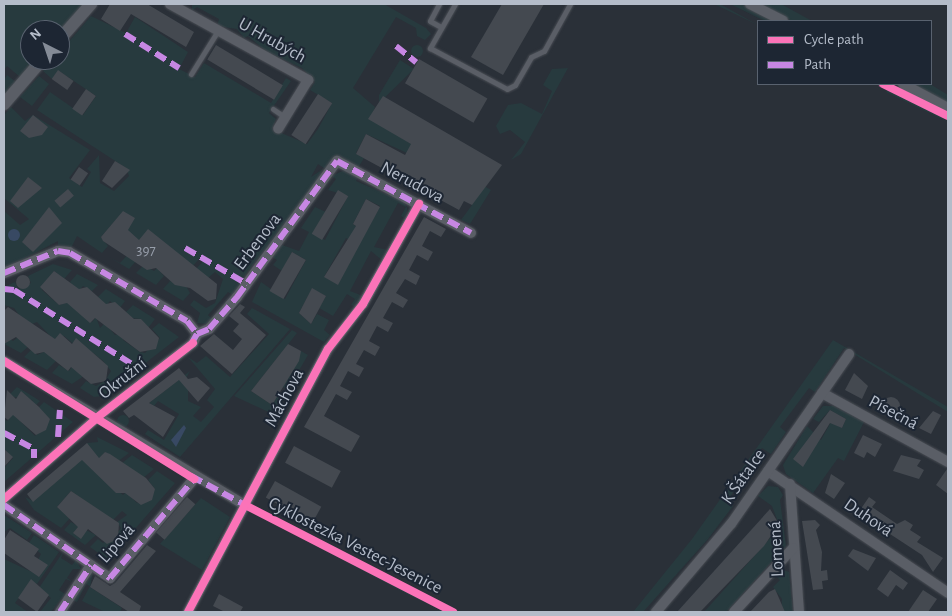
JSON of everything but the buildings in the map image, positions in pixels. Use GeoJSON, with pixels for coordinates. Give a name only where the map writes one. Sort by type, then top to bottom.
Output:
{"type":"FeatureCollection","features":[{"type":"Feature","properties":{"kind":"street"},"geometry":{"type":"LineString","coordinates":[[70,28],[91,4]]}},
{"type":"Feature","properties":{"kind":"street","name":"U Hrubých"},"geometry":{"type":"LineString","coordinates":[[170,4],[217,32],[228,34],[308,80],[278,129]]}},
{"type":"Feature","properties":{"kind":"street"},"geometry":{"type":"LineString","coordinates":[[750,4],[781,20]]}},
{"type":"Feature","properties":{"kind":"street"},"geometry":{"type":"LineString","coordinates":[[4,104],[33,70]]}},
{"type":"Feature","properties":{"kind":"street"},"geometry":{"type":"LineString","coordinates":[[905,85],[948,108]]}},
{"type":"Feature","properties":{"kind":"street","name":"Nerudova"},"geometry":{"type":"LineString","coordinates":[[338,161],[471,233]]}},
{"type":"Feature","properties":{"kind":"street","name":"Erbenova"},"geometry":{"type":"LineString","coordinates":[[197,334],[209,329],[238,297],[338,161]]}},
{"type":"Feature","properties":{"kind":"street","name":"Máchova"},"geometry":{"type":"LineString","coordinates":[[188,612],[328,350],[363,304],[419,204]]}},
{"type":"Feature","properties":{"kind":"street"},"geometry":{"type":"LineString","coordinates":[[4,273],[58,251],[69,252],[186,321],[197,334]]}},
{"type":"Feature","properties":{"kind":"street","name":"Okružní"},"geometry":{"type":"LineString","coordinates":[[4,499],[99,416],[194,344],[197,334]]}},
{"type":"Feature","properties":{"kind":"street","name":"K Šátalce"},"geometry":{"type":"LineString","coordinates":[[656,612],[725,531],[849,354]]}},
{"type":"Feature","properties":{"kind":"street"},"geometry":{"type":"LineString","coordinates":[[4,361],[99,416],[194,479],[245,505]]}},
{"type":"Feature","properties":{"kind":"street","name":"Písečná"},"geometry":{"type":"LineString","coordinates":[[822,393],[948,462]]}},
{"type":"Feature","properties":{"kind":"street","name":"Duhová"},"geometry":{"type":"LineString","coordinates":[[768,470],[948,593]]}},
{"type":"Feature","properties":{"kind":"street","name":"Lipová"},"geometry":{"type":"LineString","coordinates":[[4,505],[110,578],[194,479]]}},
{"type":"Feature","properties":{"kind":"street","name":"Lomená"},"geometry":{"type":"LineString","coordinates":[[790,484],[799,612]]}},
{"type":"Feature","properties":{"kind":"street"},"geometry":{"type":"LineString","coordinates":[[734,612],[793,548]]}},
{"type":"Feature","properties":{"kind":"street"},"geometry":{"type":"LineString","coordinates":[[60,612],[91,565]]}},
{"type":"Feature","properties":{"kind":"lane"},"geometry":{"type":"LineString","coordinates":[[439,4],[430,21],[441,27]]}},
{"type":"Feature","properties":{"kind":"lane"},"geometry":{"type":"LineString","coordinates":[[455,4],[430,48],[507,89],[515,84],[531,57],[544,51],[570,4]]}},
{"type":"Feature","properties":{"kind":"lane"},"geometry":{"type":"LineString","coordinates":[[191,74],[217,32]]}},
{"type":"Feature","properties":{"kind":"lane"},"geometry":{"type":"LineString","coordinates":[[273,109],[285,117]]}},
{"type":"Feature","properties":{"kind":"green space"},"geometry":{"type":"Polygon","coordinates":[[[4,4],[85,4],[70,20],[20,20],[20,70],[26,70],[20,77],[7,66],[4,70],[4,4]]]}},
{"type":"Feature","properties":{"kind":"green space"},"geometry":{"type":"Polygon","coordinates":[[[192,4],[384,4],[426,28],[431,34],[425,40],[417,36],[416,28],[396,17],[353,88],[375,107],[372,115],[405,140],[491,190],[470,224],[461,220],[472,205],[409,154],[366,134],[356,153],[364,158],[358,168],[337,156],[327,170],[318,164],[311,177],[323,169],[315,185],[242,279],[236,280],[242,283],[233,295],[228,292],[208,315],[213,320],[207,324],[197,323],[200,313],[190,305],[194,300],[206,308],[215,303],[223,279],[215,272],[208,278],[196,269],[203,261],[200,258],[190,269],[139,242],[115,221],[101,237],[108,246],[102,253],[77,236],[71,248],[58,247],[58,241],[4,269],[4,211],[20,225],[29,219],[4,198],[4,115],[11,107],[25,121],[33,115],[90,150],[69,178],[82,187],[91,172],[87,169],[99,155],[100,183],[114,191],[129,176],[126,168],[37,110],[50,92],[83,115],[96,96],[59,71],[52,79],[43,71],[70,70],[70,40],[91,16],[126,33],[135,17],[188,52],[179,69],[195,77],[204,63],[271,103],[286,78],[291,81],[269,113],[276,119],[272,129],[307,144],[318,129],[332,103],[310,90],[315,82],[302,68],[267,52],[248,36],[244,38],[237,29],[217,26],[219,19],[197,7],[192,11],[192,4]]]}},
{"type":"Feature","properties":{"kind":"green space"},"geometry":{"type":"Polygon","coordinates":[[[714,4],[720,4],[757,25],[714,4]]]}},
{"type":"Feature","properties":{"kind":"green space"},"geometry":{"type":"Polygon","coordinates":[[[730,4],[741,4],[774,20],[763,20],[730,4]]]}},
{"type":"Feature","properties":{"kind":"green space"},"geometry":{"type":"Polygon","coordinates":[[[757,4],[781,4],[810,20],[790,20],[757,4]]]}},
{"type":"Feature","properties":{"kind":"green space"},"geometry":{"type":"Polygon","coordinates":[[[417,45],[423,51],[417,57],[411,51],[417,45]]]}},
{"type":"Feature","properties":{"kind":"green space"},"geometry":{"type":"Polygon","coordinates":[[[400,60],[414,69],[379,103],[379,95],[400,60]]]}},
{"type":"Feature","properties":{"kind":"green space"},"geometry":{"type":"Polygon","coordinates":[[[568,68],[521,154],[511,160],[525,142],[510,130],[500,134],[496,126],[508,105],[521,103],[542,114],[552,91],[543,85],[552,69],[568,68]]]}},
{"type":"Feature","properties":{"kind":"green space"},"geometry":{"type":"Polygon","coordinates":[[[7,75],[16,82],[4,96],[4,80],[7,75]]]}},
{"type":"Feature","properties":{"kind":"green space"},"geometry":{"type":"Polygon","coordinates":[[[39,76],[49,84],[32,106],[20,97],[39,76]]]}},
{"type":"Feature","properties":{"kind":"green space"},"geometry":{"type":"Polygon","coordinates":[[[913,85],[932,85],[948,95],[948,104],[913,85]]]}},
{"type":"Feature","properties":{"kind":"green space"},"geometry":{"type":"Polygon","coordinates":[[[888,89],[908,96],[948,122],[886,92],[888,89]]]}},
{"type":"Feature","properties":{"kind":"green space"},"geometry":{"type":"Polygon","coordinates":[[[345,170],[358,176],[356,181],[404,202],[407,208],[407,212],[404,218],[401,216],[406,207],[398,203],[374,247],[388,250],[383,261],[371,251],[350,291],[363,296],[355,307],[351,305],[355,299],[347,294],[333,316],[319,308],[326,296],[312,289],[299,313],[311,324],[317,314],[329,320],[324,330],[330,335],[324,342],[252,302],[261,282],[285,299],[306,260],[292,252],[282,271],[273,265],[277,260],[272,257],[282,245],[299,251],[309,232],[301,228],[315,207],[326,212],[314,234],[325,240],[348,196],[328,190],[336,179],[331,176],[345,170]],[[366,199],[353,224],[365,234],[380,206],[366,199]],[[346,238],[324,277],[359,245],[346,238]]]}},
{"type":"Feature","properties":{"kind":"green space"},"geometry":{"type":"Polygon","coordinates":[[[131,251],[138,259],[129,269],[109,257],[120,263],[131,251]]]}},
{"type":"Feature","properties":{"kind":"green space"},"geometry":{"type":"Polygon","coordinates":[[[53,264],[72,270],[64,279],[54,271],[42,290],[59,305],[69,302],[92,322],[96,317],[100,328],[105,323],[115,335],[123,333],[123,340],[140,352],[145,353],[160,338],[152,329],[159,323],[179,337],[103,396],[94,397],[80,388],[86,381],[96,386],[105,381],[111,371],[103,361],[92,352],[84,353],[64,336],[55,341],[37,322],[27,326],[14,308],[4,305],[4,287],[15,282],[18,289],[31,283],[28,276],[53,264]]]}},
{"type":"Feature","properties":{"kind":"green space"},"geometry":{"type":"Polygon","coordinates":[[[144,265],[154,271],[157,268],[164,276],[156,285],[136,273],[144,265]]]}},
{"type":"Feature","properties":{"kind":"green space"},"geometry":{"type":"Polygon","coordinates":[[[77,274],[98,285],[92,291],[83,286],[78,292],[70,282],[77,274]]]}},
{"type":"Feature","properties":{"kind":"green space"},"geometry":{"type":"Polygon","coordinates":[[[170,281],[186,286],[190,293],[183,301],[163,289],[170,281]]]}},
{"type":"Feature","properties":{"kind":"green space"},"geometry":{"type":"Polygon","coordinates":[[[106,289],[125,301],[119,309],[110,301],[105,307],[98,297],[106,289]]]}},
{"type":"Feature","properties":{"kind":"green space"},"geometry":{"type":"Polygon","coordinates":[[[133,305],[155,319],[148,328],[141,319],[130,318],[126,312],[133,305]]]}},
{"type":"Feature","properties":{"kind":"green space"},"geometry":{"type":"Polygon","coordinates":[[[252,308],[290,329],[180,457],[145,434],[148,430],[164,440],[179,414],[158,401],[154,406],[149,403],[190,371],[183,384],[188,388],[188,401],[201,407],[193,416],[201,422],[214,407],[207,400],[215,389],[188,357],[197,363],[206,356],[230,377],[269,334],[247,314],[252,308]]]}},
{"type":"Feature","properties":{"kind":"green space"},"geometry":{"type":"Polygon","coordinates":[[[292,330],[297,333],[251,391],[272,405],[276,397],[285,398],[275,415],[234,396],[292,330]]]}},
{"type":"Feature","properties":{"kind":"green space"},"geometry":{"type":"Polygon","coordinates":[[[4,335],[13,341],[18,337],[30,345],[21,353],[4,344],[4,335]]]}},
{"type":"Feature","properties":{"kind":"green space"},"geometry":{"type":"Polygon","coordinates":[[[833,340],[948,407],[948,412],[844,348],[815,392],[809,388],[780,427],[786,432],[771,454],[762,448],[759,452],[727,502],[733,506],[708,539],[643,612],[633,612],[692,539],[833,340]]]}},
{"type":"Feature","properties":{"kind":"green space"},"geometry":{"type":"Polygon","coordinates":[[[33,348],[37,355],[46,351],[57,360],[47,370],[24,357],[33,348]]]}},
{"type":"Feature","properties":{"kind":"green space"},"geometry":{"type":"Polygon","coordinates":[[[301,351],[308,355],[288,390],[281,386],[301,351]]]}},
{"type":"Feature","properties":{"kind":"green space"},"geometry":{"type":"Polygon","coordinates":[[[59,365],[69,371],[73,365],[84,376],[72,384],[52,373],[59,365]]]}},
{"type":"Feature","properties":{"kind":"green space"},"geometry":{"type":"Polygon","coordinates":[[[17,387],[40,401],[35,406],[32,400],[14,397],[10,394],[17,387]]]}},
{"type":"Feature","properties":{"kind":"green space"},"geometry":{"type":"Polygon","coordinates":[[[44,402],[73,422],[4,482],[4,468],[13,458],[4,449],[4,419],[7,421],[13,414],[35,436],[50,419],[38,408],[44,402]]]}},
{"type":"Feature","properties":{"kind":"green space"},"geometry":{"type":"Polygon","coordinates":[[[823,406],[833,406],[864,422],[844,461],[838,458],[813,493],[786,474],[783,465],[807,426],[821,440],[831,422],[842,428],[846,419],[830,410],[819,422],[813,419],[823,406]]]}},
{"type":"Feature","properties":{"kind":"green space"},"geometry":{"type":"Polygon","coordinates":[[[125,415],[128,416],[128,426],[121,427],[118,426],[117,419],[118,416],[125,415]]]}},
{"type":"Feature","properties":{"kind":"green space"},"geometry":{"type":"Polygon","coordinates":[[[97,437],[129,453],[117,462],[105,452],[91,468],[123,495],[126,492],[137,503],[150,495],[155,489],[148,480],[157,471],[175,483],[108,560],[90,547],[98,539],[103,543],[118,532],[121,528],[117,522],[127,515],[122,511],[113,520],[71,491],[57,507],[70,518],[61,528],[34,510],[25,497],[33,501],[87,443],[98,442],[97,437]]]}},
{"type":"Feature","properties":{"kind":"green space"},"geometry":{"type":"Polygon","coordinates":[[[132,455],[154,469],[143,478],[121,464],[132,455]]]}},
{"type":"Feature","properties":{"kind":"green space"},"geometry":{"type":"Polygon","coordinates":[[[768,486],[778,487],[783,495],[780,500],[786,546],[726,612],[704,612],[774,534],[778,522],[772,506],[758,496],[768,486]]]}},
{"type":"Feature","properties":{"kind":"green space"},"geometry":{"type":"Polygon","coordinates":[[[201,498],[230,517],[202,570],[160,544],[201,498]]]}},
{"type":"Feature","properties":{"kind":"green space"},"geometry":{"type":"Polygon","coordinates":[[[4,515],[32,533],[27,540],[10,528],[4,532],[4,515]]]}},
{"type":"Feature","properties":{"kind":"green space"},"geometry":{"type":"Polygon","coordinates":[[[71,522],[96,535],[85,545],[64,530],[71,522]]]}},
{"type":"Feature","properties":{"kind":"green space"},"geometry":{"type":"Polygon","coordinates":[[[304,534],[408,589],[461,612],[445,612],[407,594],[301,538],[354,561],[304,534]]]}},
{"type":"Feature","properties":{"kind":"green space"},"geometry":{"type":"Polygon","coordinates":[[[34,535],[59,552],[37,584],[31,581],[15,603],[28,612],[4,612],[4,559],[32,572],[41,554],[29,543],[34,535]]]}},
{"type":"Feature","properties":{"kind":"green space"},"geometry":{"type":"Polygon","coordinates":[[[63,552],[61,558],[72,565],[76,560],[81,569],[73,569],[67,578],[73,582],[66,579],[59,590],[65,594],[51,612],[40,612],[51,598],[39,588],[63,552]]]}},
{"type":"Feature","properties":{"kind":"green space"},"geometry":{"type":"Polygon","coordinates":[[[783,570],[789,572],[793,612],[781,612],[782,599],[773,587],[780,580],[774,574],[783,570]]]}},
{"type":"Feature","properties":{"kind":"green space"},"geometry":{"type":"Polygon","coordinates":[[[93,572],[90,587],[122,608],[120,612],[105,612],[82,601],[90,586],[86,584],[77,602],[72,600],[93,572]]]}},
{"type":"Feature","properties":{"kind":"water"},"geometry":{"type":"Polygon","coordinates":[[[12,229],[16,229],[20,235],[16,241],[12,241],[8,237],[8,233],[12,229]]]}},
{"type":"Feature","properties":{"kind":"water"},"geometry":{"type":"Polygon","coordinates":[[[184,425],[186,428],[176,447],[171,440],[184,425]]]}},
{"type":"Feature","properties":{"kind":"marked path"},"geometry":{"type":"LineString","coordinates":[[125,34],[179,68]]}},
{"type":"Feature","properties":{"kind":"marked path"},"geometry":{"type":"LineString","coordinates":[[396,46],[416,62]]}},
{"type":"Feature","properties":{"kind":"marked path"},"geometry":{"type":"LineString","coordinates":[[197,334],[209,329],[237,297],[337,161],[471,233]]}},
{"type":"Feature","properties":{"kind":"marked path"},"geometry":{"type":"LineString","coordinates":[[185,248],[247,284]]}},
{"type":"Feature","properties":{"kind":"marked path"},"geometry":{"type":"LineString","coordinates":[[4,273],[58,251],[70,253],[187,321],[197,334],[190,346]]}},
{"type":"Feature","properties":{"kind":"marked path"},"geometry":{"type":"LineString","coordinates":[[4,289],[14,290],[140,369]]}},
{"type":"Feature","properties":{"kind":"marked path"},"geometry":{"type":"LineString","coordinates":[[58,437],[60,410]]}},
{"type":"Feature","properties":{"kind":"marked path"},"geometry":{"type":"LineString","coordinates":[[4,433],[34,449],[34,458]]}},
{"type":"Feature","properties":{"kind":"marked path"},"geometry":{"type":"LineString","coordinates":[[191,476],[245,505]]}},
{"type":"Feature","properties":{"kind":"marked path"},"geometry":{"type":"LineString","coordinates":[[4,505],[110,578],[194,479]]}},
{"type":"Feature","properties":{"kind":"marked path"},"geometry":{"type":"LineString","coordinates":[[60,612],[91,565]]}},
{"type":"Feature","properties":{"kind":"cycle path"},"geometry":{"type":"LineString","coordinates":[[885,85],[948,116]]}},
{"type":"Feature","properties":{"kind":"cycle path"},"geometry":{"type":"LineString","coordinates":[[188,612],[328,349],[363,304],[419,204]]}},
{"type":"Feature","properties":{"kind":"cycle path"},"geometry":{"type":"LineString","coordinates":[[4,499],[99,416],[193,343]]}},
{"type":"Feature","properties":{"kind":"cycle path"},"geometry":{"type":"LineString","coordinates":[[4,361],[194,479]]}},
{"type":"Feature","properties":{"kind":"cycle path","name":"Cyklostezka Vestec-Jesenice"},"geometry":{"type":"LineString","coordinates":[[245,505],[453,612]]}}]}
